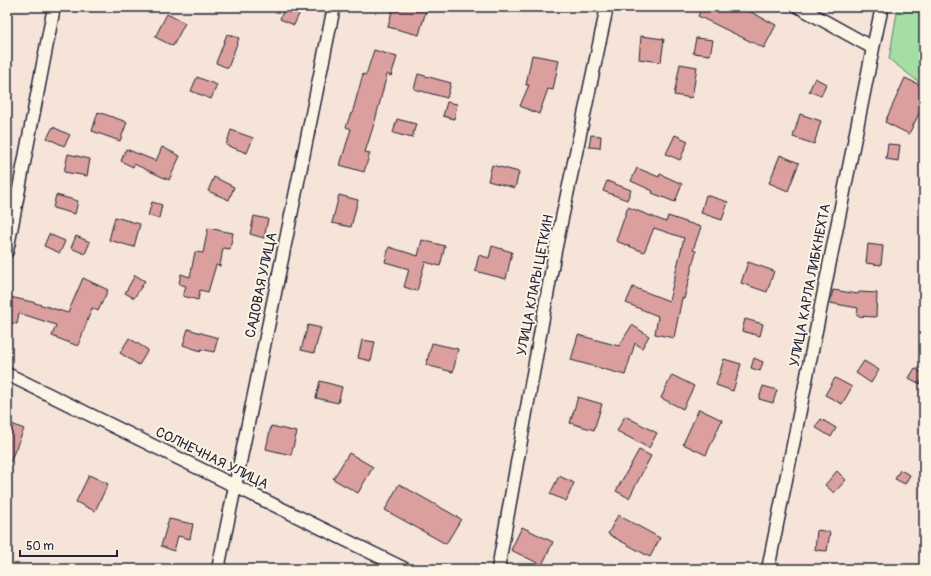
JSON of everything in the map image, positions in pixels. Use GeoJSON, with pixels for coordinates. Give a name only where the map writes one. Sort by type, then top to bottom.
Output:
{"type":"FeatureCollection","features":[{"type":"Feature","properties":{"kind":"street"},"geometry":{"type":"LineString","coordinates":[[7,251],[54,7]]}},
{"type":"Feature","properties":{"kind":"street","name":"САДОВАЯ УЛИЦА"},"geometry":{"type":"LineString","coordinates":[[218,569],[334,7]]}},
{"type":"Feature","properties":{"kind":"street","name":"УЛИЦА КЛАРЫ ЦЕТКИН"},"geometry":{"type":"LineString","coordinates":[[498,569],[555,251],[607,7]]}},
{"type":"Feature","properties":{"kind":"street"},"geometry":{"type":"LineString","coordinates":[[799,7],[873,48]]}},
{"type":"Feature","properties":{"kind":"street","name":"УЛИЦА КАРЛА ЛИБКНЕХТА"},"geometry":{"type":"LineString","coordinates":[[768,569],[882,7]]}},
{"type":"Feature","properties":{"kind":"street","name":"СОЛНЕЧНАЯ УЛИЦА"},"geometry":{"type":"LineString","coordinates":[[7,374],[405,569]]}},
{"type":"Feature","properties":{"kind":"green space"},"geometry":{"type":"Polygon","coordinates":[[[898,7],[924,7],[924,86],[889,59],[898,7]]]}},
{"type":"Feature","properties":{"kind":"building"},"geometry":{"type":"Polygon","coordinates":[[[285,7],[289,7],[300,12],[294,25],[280,19],[285,7]]]}},
{"type":"Feature","properties":{"kind":"building"},"geometry":{"type":"Polygon","coordinates":[[[393,7],[427,7],[419,35],[388,27],[393,7]]]}},
{"type":"Feature","properties":{"kind":"building"},"geometry":{"type":"Polygon","coordinates":[[[702,7],[741,7],[776,25],[764,48],[698,16],[702,7]]]}},
{"type":"Feature","properties":{"kind":"building"},"geometry":{"type":"Polygon","coordinates":[[[167,14],[185,23],[173,46],[155,37],[167,14]]]}},
{"type":"Feature","properties":{"kind":"building"},"geometry":{"type":"Polygon","coordinates":[[[227,34],[239,38],[228,68],[216,63],[227,34]]]}},
{"type":"Feature","properties":{"kind":"building"},"geometry":{"type":"Polygon","coordinates":[[[641,36],[664,39],[661,62],[639,59],[641,36]]]}},
{"type":"Feature","properties":{"kind":"building"},"geometry":{"type":"Polygon","coordinates":[[[696,38],[713,40],[710,55],[693,53],[696,38]]]}},
{"type":"Feature","properties":{"kind":"building"},"geometry":{"type":"Polygon","coordinates":[[[374,50],[397,57],[391,76],[387,74],[375,121],[365,152],[370,153],[364,172],[340,165],[351,129],[346,127],[351,113],[352,114],[363,74],[366,75],[374,50]]]}},
{"type":"Feature","properties":{"kind":"building"},"geometry":{"type":"Polygon","coordinates":[[[532,55],[559,60],[553,90],[548,89],[539,114],[520,106],[529,85],[526,85],[532,55]]]}},
{"type":"Feature","properties":{"kind":"building"},"geometry":{"type":"Polygon","coordinates":[[[680,64],[697,67],[692,98],[674,95],[680,64]]]}},
{"type":"Feature","properties":{"kind":"building"},"geometry":{"type":"Polygon","coordinates":[[[418,74],[451,83],[447,98],[414,89],[418,74]]]}},
{"type":"Feature","properties":{"kind":"building"},"geometry":{"type":"Polygon","coordinates":[[[197,77],[217,85],[211,99],[191,91],[197,77]]]}},
{"type":"Feature","properties":{"kind":"building"},"geometry":{"type":"Polygon","coordinates":[[[815,78],[826,84],[821,96],[809,91],[815,78]]]}},
{"type":"Feature","properties":{"kind":"building"},"geometry":{"type":"Polygon","coordinates":[[[905,78],[924,87],[924,103],[909,134],[885,122],[905,78]]]}},
{"type":"Feature","properties":{"kind":"building"},"geometry":{"type":"Polygon","coordinates":[[[447,102],[457,104],[454,119],[443,116],[447,102]]]}},
{"type":"Feature","properties":{"kind":"building"},"geometry":{"type":"Polygon","coordinates":[[[98,112],[127,122],[120,141],[92,131],[98,112]]]}},
{"type":"Feature","properties":{"kind":"building"},"geometry":{"type":"Polygon","coordinates":[[[800,114],[821,121],[814,144],[793,137],[800,114]]]}},
{"type":"Feature","properties":{"kind":"building"},"geometry":{"type":"Polygon","coordinates":[[[397,119],[416,124],[412,138],[393,133],[397,119]]]}},
{"type":"Feature","properties":{"kind":"building"},"geometry":{"type":"Polygon","coordinates":[[[53,127],[70,135],[64,146],[47,138],[53,127]]]}},
{"type":"Feature","properties":{"kind":"building"},"geometry":{"type":"Polygon","coordinates":[[[231,130],[253,138],[247,153],[226,145],[231,130]]]}},
{"type":"Feature","properties":{"kind":"building"},"geometry":{"type":"Polygon","coordinates":[[[591,135],[601,136],[600,148],[589,147],[591,135]]]}},
{"type":"Feature","properties":{"kind":"building"},"geometry":{"type":"Polygon","coordinates":[[[675,135],[688,141],[680,160],[666,154],[675,135]]]}},
{"type":"Feature","properties":{"kind":"building"},"geometry":{"type":"Polygon","coordinates":[[[888,144],[900,145],[898,161],[886,159],[888,144]]]}},
{"type":"Feature","properties":{"kind":"building"},"geometry":{"type":"Polygon","coordinates":[[[162,147],[180,156],[169,180],[134,164],[133,167],[121,161],[126,149],[156,161],[162,147]]]}},
{"type":"Feature","properties":{"kind":"building"},"geometry":{"type":"Polygon","coordinates":[[[68,154],[90,159],[87,176],[64,172],[68,154]]]}},
{"type":"Feature","properties":{"kind":"building"},"geometry":{"type":"Polygon","coordinates":[[[780,155],[799,163],[788,191],[769,183],[780,155]]]}},
{"type":"Feature","properties":{"kind":"building"},"geometry":{"type":"Polygon","coordinates":[[[492,165],[519,172],[515,188],[488,181],[492,165]]]}},
{"type":"Feature","properties":{"kind":"building"},"geometry":{"type":"Polygon","coordinates":[[[637,168],[659,177],[660,174],[682,184],[675,202],[652,193],[653,191],[631,181],[637,168]]]}},
{"type":"Feature","properties":{"kind":"building"},"geometry":{"type":"Polygon","coordinates":[[[214,177],[234,187],[229,200],[208,191],[214,177]]]}},
{"type":"Feature","properties":{"kind":"building"},"geometry":{"type":"Polygon","coordinates":[[[607,181],[631,190],[627,200],[603,191],[607,181]]]}},
{"type":"Feature","properties":{"kind":"building"},"geometry":{"type":"Polygon","coordinates":[[[56,195],[78,201],[75,214],[53,208],[56,195]]]}},
{"type":"Feature","properties":{"kind":"building"},"geometry":{"type":"Polygon","coordinates":[[[339,195],[358,200],[351,227],[332,223],[339,195]]]}},
{"type":"Feature","properties":{"kind":"building"},"geometry":{"type":"Polygon","coordinates":[[[706,195],[728,202],[722,220],[701,213],[706,195]]]}},
{"type":"Feature","properties":{"kind":"building"},"geometry":{"type":"Polygon","coordinates":[[[152,202],[162,205],[159,218],[148,216],[152,202]]]}},
{"type":"Feature","properties":{"kind":"building"},"geometry":{"type":"Polygon","coordinates":[[[628,207],[666,222],[668,216],[701,227],[693,250],[696,251],[684,299],[682,298],[674,338],[655,334],[658,316],[626,303],[633,287],[669,301],[684,238],[654,228],[644,252],[616,241],[628,207]]]}},
{"type":"Feature","properties":{"kind":"building"},"geometry":{"type":"Polygon","coordinates":[[[254,216],[268,219],[264,238],[250,234],[254,216]]]}},
{"type":"Feature","properties":{"kind":"building"},"geometry":{"type":"Polygon","coordinates":[[[115,217],[140,224],[134,247],[109,240],[115,217]]]}},
{"type":"Feature","properties":{"kind":"building"},"geometry":{"type":"Polygon","coordinates":[[[208,228],[233,233],[230,249],[223,248],[220,266],[216,265],[208,292],[200,290],[198,300],[183,296],[186,286],[179,284],[181,274],[190,277],[195,252],[203,253],[208,228]]]}},
{"type":"Feature","properties":{"kind":"building"},"geometry":{"type":"Polygon","coordinates":[[[49,234],[65,241],[60,253],[44,246],[49,234]]]}},
{"type":"Feature","properties":{"kind":"building"},"geometry":{"type":"Polygon","coordinates":[[[76,236],[90,242],[85,254],[71,248],[76,236]]]}},
{"type":"Feature","properties":{"kind":"building"},"geometry":{"type":"Polygon","coordinates":[[[422,240],[445,246],[440,266],[425,262],[417,291],[404,287],[409,269],[385,262],[389,247],[418,256],[422,240]]]}},
{"type":"Feature","properties":{"kind":"building"},"geometry":{"type":"Polygon","coordinates":[[[868,244],[883,246],[881,265],[866,263],[868,244]]]}},
{"type":"Feature","properties":{"kind":"building"},"geometry":{"type":"Polygon","coordinates":[[[492,246],[512,252],[506,279],[475,271],[479,255],[489,258],[492,246]]]}},
{"type":"Feature","properties":{"kind":"building"},"geometry":{"type":"Polygon","coordinates":[[[748,262],[774,271],[767,292],[741,283],[748,262]]]}},
{"type":"Feature","properties":{"kind":"building"},"geometry":{"type":"Polygon","coordinates":[[[135,275],[145,281],[134,298],[125,293],[135,275]]]}},
{"type":"Feature","properties":{"kind":"building"},"geometry":{"type":"Polygon","coordinates":[[[83,278],[108,290],[98,311],[92,308],[78,346],[52,336],[56,325],[19,313],[17,324],[7,322],[7,309],[10,297],[68,313],[83,278]]]}},
{"type":"Feature","properties":{"kind":"building"},"geometry":{"type":"Polygon","coordinates":[[[833,290],[858,294],[859,292],[877,293],[876,317],[857,316],[858,308],[830,303],[833,290]]]}},
{"type":"Feature","properties":{"kind":"building"},"geometry":{"type":"Polygon","coordinates":[[[745,319],[763,324],[760,336],[742,331],[745,319]]]}},
{"type":"Feature","properties":{"kind":"building"},"geometry":{"type":"Polygon","coordinates":[[[308,325],[321,328],[314,353],[301,350],[308,325]]]}},
{"type":"Feature","properties":{"kind":"building"},"geometry":{"type":"Polygon","coordinates":[[[632,325],[649,336],[642,348],[635,343],[625,375],[571,360],[578,335],[619,346],[632,325]]]}},
{"type":"Feature","properties":{"kind":"building"},"geometry":{"type":"Polygon","coordinates":[[[188,329],[218,338],[214,352],[201,349],[201,351],[183,345],[188,329]]]}},
{"type":"Feature","properties":{"kind":"building"},"geometry":{"type":"Polygon","coordinates":[[[129,338],[148,350],[139,365],[120,353],[129,338]]]}},
{"type":"Feature","properties":{"kind":"building"},"geometry":{"type":"Polygon","coordinates":[[[362,340],[375,342],[371,361],[358,358],[362,340]]]}},
{"type":"Feature","properties":{"kind":"building"},"geometry":{"type":"Polygon","coordinates":[[[432,343],[458,349],[453,372],[426,365],[432,343]]]}},
{"type":"Feature","properties":{"kind":"building"},"geometry":{"type":"Polygon","coordinates":[[[754,358],[763,362],[760,371],[751,368],[754,358]]]}},
{"type":"Feature","properties":{"kind":"building"},"geometry":{"type":"Polygon","coordinates":[[[724,359],[741,364],[733,391],[716,385],[724,359]]]}},
{"type":"Feature","properties":{"kind":"building"},"geometry":{"type":"Polygon","coordinates":[[[864,361],[879,370],[871,383],[856,373],[864,361]]]}},
{"type":"Feature","properties":{"kind":"building"},"geometry":{"type":"Polygon","coordinates":[[[915,368],[924,374],[920,384],[909,378],[915,368]]]}},
{"type":"Feature","properties":{"kind":"building"},"geometry":{"type":"Polygon","coordinates":[[[672,375],[694,386],[683,409],[661,398],[672,375]]]}},
{"type":"Feature","properties":{"kind":"building"},"geometry":{"type":"Polygon","coordinates":[[[835,378],[852,387],[842,404],[825,395],[835,378]]]}},
{"type":"Feature","properties":{"kind":"building"},"geometry":{"type":"Polygon","coordinates":[[[320,381],[342,387],[338,403],[316,398],[320,381]]]}},
{"type":"Feature","properties":{"kind":"building"},"geometry":{"type":"Polygon","coordinates":[[[763,386],[777,390],[773,403],[759,399],[763,386]]]}},
{"type":"Feature","properties":{"kind":"building"},"geometry":{"type":"Polygon","coordinates":[[[578,397],[602,404],[594,430],[570,423],[578,397]]]}},
{"type":"Feature","properties":{"kind":"building"},"geometry":{"type":"Polygon","coordinates":[[[699,409],[722,420],[706,455],[683,444],[699,409]]]}},
{"type":"Feature","properties":{"kind":"building"},"geometry":{"type":"Polygon","coordinates":[[[625,416],[657,433],[649,448],[617,431],[625,416]]]}},
{"type":"Feature","properties":{"kind":"building"},"geometry":{"type":"Polygon","coordinates":[[[821,419],[836,428],[831,437],[815,427],[821,419]]]}},
{"type":"Feature","properties":{"kind":"building"},"geometry":{"type":"Polygon","coordinates":[[[7,422],[24,429],[7,469],[7,422]]]}},
{"type":"Feature","properties":{"kind":"building"},"geometry":{"type":"Polygon","coordinates":[[[271,426],[297,432],[291,455],[266,449],[271,426]]]}},
{"type":"Feature","properties":{"kind":"building"},"geometry":{"type":"Polygon","coordinates":[[[639,450],[651,456],[629,498],[616,491],[639,450]]]}},
{"type":"Feature","properties":{"kind":"building"},"geometry":{"type":"Polygon","coordinates":[[[349,453],[373,467],[358,493],[333,479],[349,453]]]}},
{"type":"Feature","properties":{"kind":"building"},"geometry":{"type":"Polygon","coordinates":[[[900,470],[910,475],[905,484],[895,479],[900,470]]]}},
{"type":"Feature","properties":{"kind":"building"},"geometry":{"type":"Polygon","coordinates":[[[837,471],[846,480],[834,493],[825,485],[837,471]]]}},
{"type":"Feature","properties":{"kind":"building"},"geometry":{"type":"Polygon","coordinates":[[[89,475],[108,484],[95,511],[76,502],[89,475]]]}},
{"type":"Feature","properties":{"kind":"building"},"geometry":{"type":"Polygon","coordinates":[[[559,476],[574,483],[566,501],[550,494],[559,476]]]}},
{"type":"Feature","properties":{"kind":"building"},"geometry":{"type":"Polygon","coordinates":[[[399,484],[461,519],[446,544],[385,510],[399,484]]]}},
{"type":"Feature","properties":{"kind":"building"},"geometry":{"type":"Polygon","coordinates":[[[618,515],[660,538],[650,557],[608,534],[618,515]]]}},
{"type":"Feature","properties":{"kind":"building"},"geometry":{"type":"Polygon","coordinates":[[[169,519],[193,524],[190,539],[178,536],[174,551],[161,546],[169,519]]]}},
{"type":"Feature","properties":{"kind":"building"},"geometry":{"type":"Polygon","coordinates":[[[522,527],[553,542],[542,565],[511,550],[522,527]]]}},
{"type":"Feature","properties":{"kind":"building"},"geometry":{"type":"Polygon","coordinates":[[[817,530],[830,532],[827,551],[815,550],[817,530]]]}}]}
